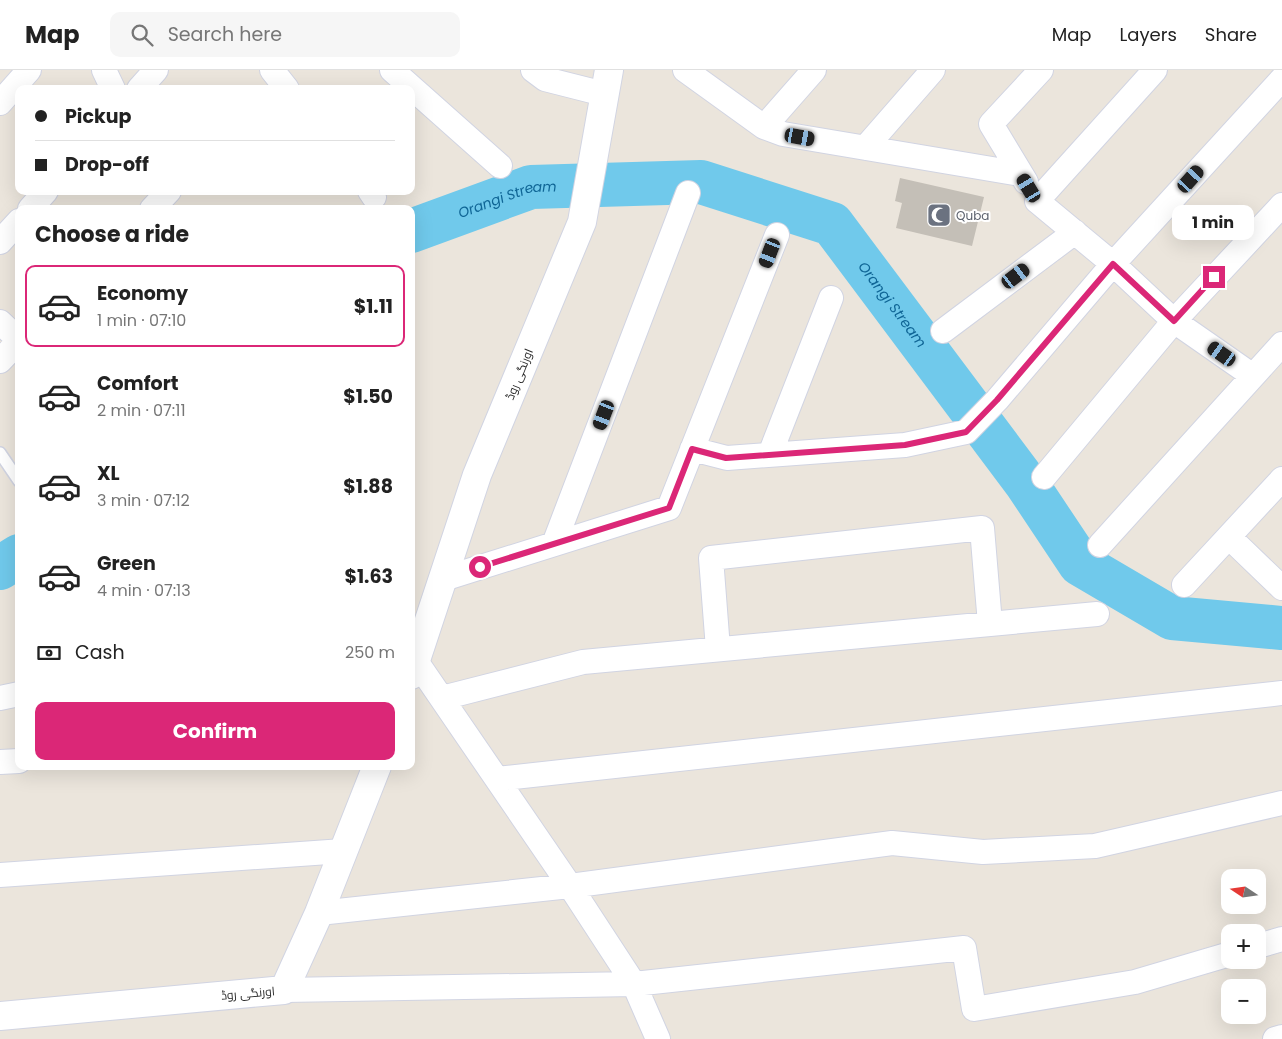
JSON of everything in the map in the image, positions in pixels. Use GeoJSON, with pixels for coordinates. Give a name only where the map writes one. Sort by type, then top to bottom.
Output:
{"type":"FeatureCollection","features":[{"type":"Feature","properties":{"kind":"street"},"geometry":{"type":"LineString","coordinates":[[16,85],[29,70]]}},
{"type":"Feature","properties":{"kind":"street"},"geometry":{"type":"LineString","coordinates":[[104,70],[111,85]]}},
{"type":"Feature","properties":{"kind":"street"},"geometry":{"type":"LineString","coordinates":[[143,85],[156,70]]}},
{"type":"Feature","properties":{"kind":"street"},"geometry":{"type":"LineString","coordinates":[[392,70],[417,78],[500,166]]}},
{"type":"Feature","properties":{"kind":"street"},"geometry":{"type":"LineString","coordinates":[[533,70],[545,80],[607,82]]}},
{"type":"Feature","properties":{"kind":"street"},"geometry":{"type":"LineString","coordinates":[[764,127],[814,70]]}},
{"type":"Feature","properties":{"kind":"street"},"geometry":{"type":"LineString","coordinates":[[865,148],[933,70]]}},
{"type":"Feature","properties":{"kind":"street"},"geometry":{"type":"LineString","coordinates":[[1041,70],[991,124],[1037,201],[1113,264],[1174,321],[1253,376]]}},
{"type":"Feature","properties":{"kind":"street"},"geometry":{"type":"LineString","coordinates":[[1037,201],[1156,70]]}},
{"type":"Feature","properties":{"kind":"street"},"geometry":{"type":"LineString","coordinates":[[693,72],[764,127],[783,134],[1021,174]]}},
{"type":"Feature","properties":{"kind":"street"},"geometry":{"type":"LineString","coordinates":[[692,449],[726,458],[905,445],[966,432],[997,400],[1113,264],[1282,79]]}},
{"type":"Feature","properties":{"kind":"street","name":"اورنگی روڈ"},"geometry":{"type":"LineString","coordinates":[[415,659],[477,475],[582,222],[607,82]]}},
{"type":"Feature","properties":{"kind":"street"},"geometry":{"type":"LineString","coordinates":[[0,103],[15,86]]}},
{"type":"Feature","properties":{"kind":"street"},"geometry":{"type":"LineString","coordinates":[[554,544],[688,193]]}},
{"type":"Feature","properties":{"kind":"street"},"geometry":{"type":"LineString","coordinates":[[34,205],[42,195]]}},
{"type":"Feature","properties":{"kind":"street"},"geometry":{"type":"LineString","coordinates":[[1044,477],[1174,321],[1282,205]]}},
{"type":"Feature","properties":{"kind":"street"},"geometry":{"type":"LineString","coordinates":[[0,242],[15,225]]}},
{"type":"Feature","properties":{"kind":"street"},"geometry":{"type":"LineString","coordinates":[[943,331],[1074,232]]}},
{"type":"Feature","properties":{"kind":"street"},"geometry":{"type":"LineString","coordinates":[[443,579],[669,508],[777,235]]}},
{"type":"Feature","properties":{"kind":"street"},"geometry":{"type":"LineString","coordinates":[[770,454],[831,298]]}},
{"type":"Feature","properties":{"kind":"street"},"geometry":{"type":"LineString","coordinates":[[0,322],[15,336]]}},
{"type":"Feature","properties":{"kind":"street"},"geometry":{"type":"LineString","coordinates":[[0,361],[15,344]]}},
{"type":"Feature","properties":{"kind":"street"},"geometry":{"type":"LineString","coordinates":[[1100,545],[1282,344]]}},
{"type":"Feature","properties":{"kind":"street"},"geometry":{"type":"LineString","coordinates":[[1184,585],[1282,478]]}},
{"type":"Feature","properties":{"kind":"street"},"geometry":{"type":"LineString","coordinates":[[718,650],[711,558],[982,528],[990,624]]}},
{"type":"Feature","properties":{"kind":"street"},"geometry":{"type":"LineString","coordinates":[[1229,537],[1282,588]]}},
{"type":"Feature","properties":{"kind":"street"},"geometry":{"type":"LineString","coordinates":[[442,698],[583,662],[1097,614]]}},
{"type":"Feature","properties":{"kind":"street"},"geometry":{"type":"LineString","coordinates":[[415,667],[442,698],[570,886],[634,984],[658,1039]]}},
{"type":"Feature","properties":{"kind":"street"},"geometry":{"type":"LineString","coordinates":[[497,779],[1282,693]]}},
{"type":"Feature","properties":{"kind":"street"},"geometry":{"type":"LineString","coordinates":[[0,698],[15,695]]}},
{"type":"Feature","properties":{"kind":"street"},"geometry":{"type":"LineString","coordinates":[[0,762],[15,761]]}},
{"type":"Feature","properties":{"kind":"street","name":"اورنگی روڈ"},"geometry":{"type":"LineString","coordinates":[[0,1016],[284,990],[319,913],[375,770]]}},
{"type":"Feature","properties":{"kind":"street"},"geometry":{"type":"LineString","coordinates":[[319,913],[570,886],[892,843],[983,852],[1095,846],[1282,803]]}},
{"type":"Feature","properties":{"kind":"street"},"geometry":{"type":"LineString","coordinates":[[0,875],[343,851]]}},
{"type":"Feature","properties":{"kind":"street"},"geometry":{"type":"LineString","coordinates":[[1266,944],[1282,939]]}},
{"type":"Feature","properties":{"kind":"street"},"geometry":{"type":"LineString","coordinates":[[284,990],[634,984],[964,948],[974,1009],[1135,982],[1221,957]]}},
{"type":"Feature","properties":{"kind":"street"},"geometry":{"type":"LineString","coordinates":[[1275,1039],[1282,1037]]}},
{"type":"Feature","properties":{"kind":"lane"},"geometry":{"type":"LineString","coordinates":[[0,453],[15,475]]}},
{"type":"Feature","properties":{"kind":"building","name":"Quba"},"geometry":{"type":"Polygon","coordinates":[[[900,178],[984,197],[972,246],[896,228],[902,203],[895,201],[900,178]]]}},
{"type":"Feature","properties":{"kind":"waterway","name":"Orangi Stream"},"geometry":{"type":"LineString","coordinates":[[415,230],[531,187],[701,182],[832,224],[1026,483],[1080,564],[1172,618],[1282,628]]}},
{"type":"Feature","properties":{"kind":"waterway","name":"Orangi Stream"},"geometry":{"type":"LineString","coordinates":[[0,568],[15,559]]}},
{"type":"Feature","properties":{"kind":"place","name":"Quba"},"geometry":{"type":"Point","coordinates":[939,215]}},
{"type":"Feature","properties":{"kind":"route"},"geometry":{"type":"LineString","coordinates":[[480,567],[669,508],[692,449],[726,458],[905,445],[966,432],[997,400],[1113,264],[1174,321],[1214,277]]}}]}
